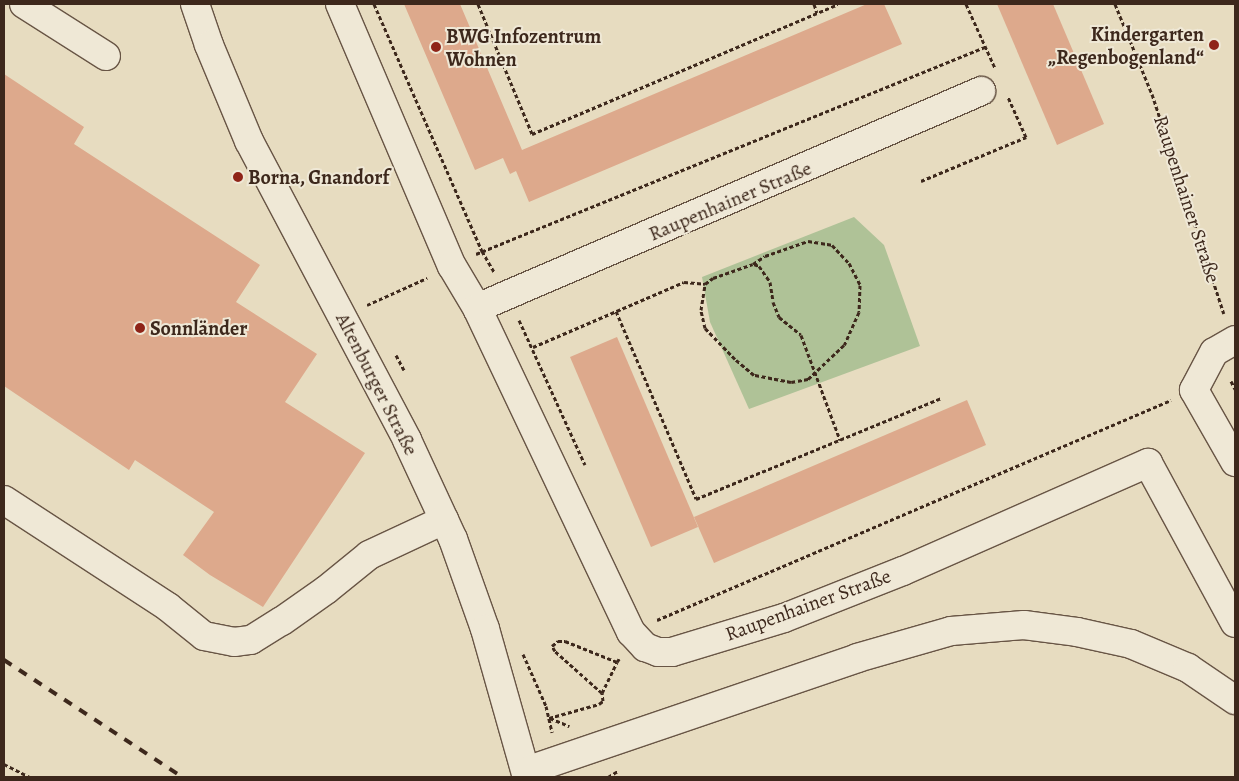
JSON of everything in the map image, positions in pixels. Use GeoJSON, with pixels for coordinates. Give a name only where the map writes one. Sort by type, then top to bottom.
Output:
{"type":"FeatureCollection","features":[{"type":"Feature","properties":{"kind":"street"},"geometry":{"type":"LineString","coordinates":[[24,4],[106,56]]}},
{"type":"Feature","properties":{"kind":"street","name":"Altenburger Straße"},"geometry":{"type":"LineString","coordinates":[[195,4],[209,45],[249,141],[406,440],[444,520],[486,629],[527,774]]}},
{"type":"Feature","properties":{"kind":"street"},"geometry":{"type":"LineString","coordinates":[[340,4],[452,266],[477,308],[634,635]]}},
{"type":"Feature","properties":{"kind":"street","name":"Raupenhainer Straße"},"geometry":{"type":"LineString","coordinates":[[477,308],[991,87]]}},
{"type":"Feature","properties":{"kind":"street"},"geometry":{"type":"LineString","coordinates":[[1234,340],[1214,352],[1194,390],[1235,462]]}},
{"type":"Feature","properties":{"kind":"street","name":"Raupenhainer Straße"},"geometry":{"type":"LineString","coordinates":[[634,635],[645,647],[658,652],[672,652],[784,618],[903,571],[1148,463],[1235,623]]}},
{"type":"Feature","properties":{"kind":"street"},"geometry":{"type":"LineString","coordinates":[[4,500],[168,607],[204,636],[234,642],[251,640],[282,621],[326,590],[369,554],[444,520]]}},
{"type":"Feature","properties":{"kind":"street"},"geometry":{"type":"LineString","coordinates":[[527,774],[785,682],[951,631],[1024,626],[1077,632],[1131,644],[1188,668],[1235,700]]}},
{"type":"Feature","properties":{"kind":"path"},"geometry":{"type":"LineString","coordinates":[[478,4],[532,134],[838,4]]}},
{"type":"Feature","properties":{"kind":"path"},"geometry":{"type":"LineString","coordinates":[[814,4],[817,13]]}},
{"type":"Feature","properties":{"kind":"path"},"geometry":{"type":"LineString","coordinates":[[921,181],[1026,137],[991,87],[985,47],[966,4]]}},
{"type":"Feature","properties":{"kind":"path","name":"Raupenhainer Straße"},"geometry":{"type":"LineString","coordinates":[[1115,4],[1152,94],[1234,340]]}},
{"type":"Feature","properties":{"kind":"path"},"geometry":{"type":"LineString","coordinates":[[342,317],[482,251],[985,47]]}},
{"type":"Feature","properties":{"kind":"path"},"geometry":{"type":"LineString","coordinates":[[533,347],[684,282],[705,284],[713,278],[753,264],[765,256],[808,241],[832,245],[849,263],[860,286],[859,312],[844,345],[808,380],[791,382],[754,375],[705,328],[701,310],[705,284]]}},
{"type":"Feature","properties":{"kind":"path"},"geometry":{"type":"LineString","coordinates":[[753,264],[759,266],[770,282],[779,317],[801,335],[840,440]]}},
{"type":"Feature","properties":{"kind":"path"},"geometry":{"type":"LineString","coordinates":[[616,311],[696,500],[941,398]]}},
{"type":"Feature","properties":{"kind":"path"},"geometry":{"type":"LineString","coordinates":[[549,718],[599,704],[603,701],[602,693],[616,662],[634,635],[1194,390]]}},
{"type":"Feature","properties":{"kind":"path"},"geometry":{"type":"LineString","coordinates":[[602,693],[552,646],[558,641],[565,641],[616,662]]}},
{"type":"Feature","properties":{"kind":"path"},"geometry":{"type":"LineString","coordinates":[[4,764],[30,777]]}},
{"type":"Feature","properties":{"kind":"green space"},"geometry":{"type":"Polygon","coordinates":[[[854,217],[884,245],[920,346],[749,409],[710,322],[702,277],[854,217]]]}},
{"type":"Feature","properties":{"kind":"building"},"geometry":{"type":"Polygon","coordinates":[[[404,4],[460,4],[522,150],[867,4],[884,4],[902,44],[529,202],[516,171],[510,174],[503,158],[475,170],[404,4]]]}},
{"type":"Feature","properties":{"kind":"building"},"geometry":{"type":"Polygon","coordinates":[[[997,4],[1053,4],[1104,124],[1057,145],[997,4]]]}},
{"type":"Feature","properties":{"kind":"building","name":"Sonnländer"},"geometry":{"type":"Polygon","coordinates":[[[4,74],[84,127],[74,144],[260,265],[236,302],[317,354],[285,402],[365,453],[263,607],[210,575],[183,555],[214,512],[135,460],[129,470],[4,386],[4,74]]]}},
{"type":"Feature","properties":{"kind":"building"},"geometry":{"type":"Polygon","coordinates":[[[617,337],[698,527],[651,547],[570,357],[617,337]]]}},
{"type":"Feature","properties":{"kind":"building"},"geometry":{"type":"Polygon","coordinates":[[[967,400],[986,445],[714,563],[694,517],[967,400]]]}},
{"type":"Feature","properties":{"kind":"railway"},"geometry":{"type":"LineString","coordinates":[[4,660],[182,777]]}},
{"type":"Feature","properties":{"kind":"place","name":"Kindergarten „Regenbogenland“"},"geometry":{"type":"Point","coordinates":[1214,45]}},
{"type":"Feature","properties":{"kind":"place","name":"BWG Infozentrum Wohnen"},"geometry":{"type":"Point","coordinates":[436,47]}},
{"type":"Feature","properties":{"kind":"place","name":"Borna, Gnandorf"},"geometry":{"type":"Point","coordinates":[238,177]}},
{"type":"Feature","properties":{"kind":"place","name":"Sonnländer"},"geometry":{"type":"Point","coordinates":[140,328]}}]}
